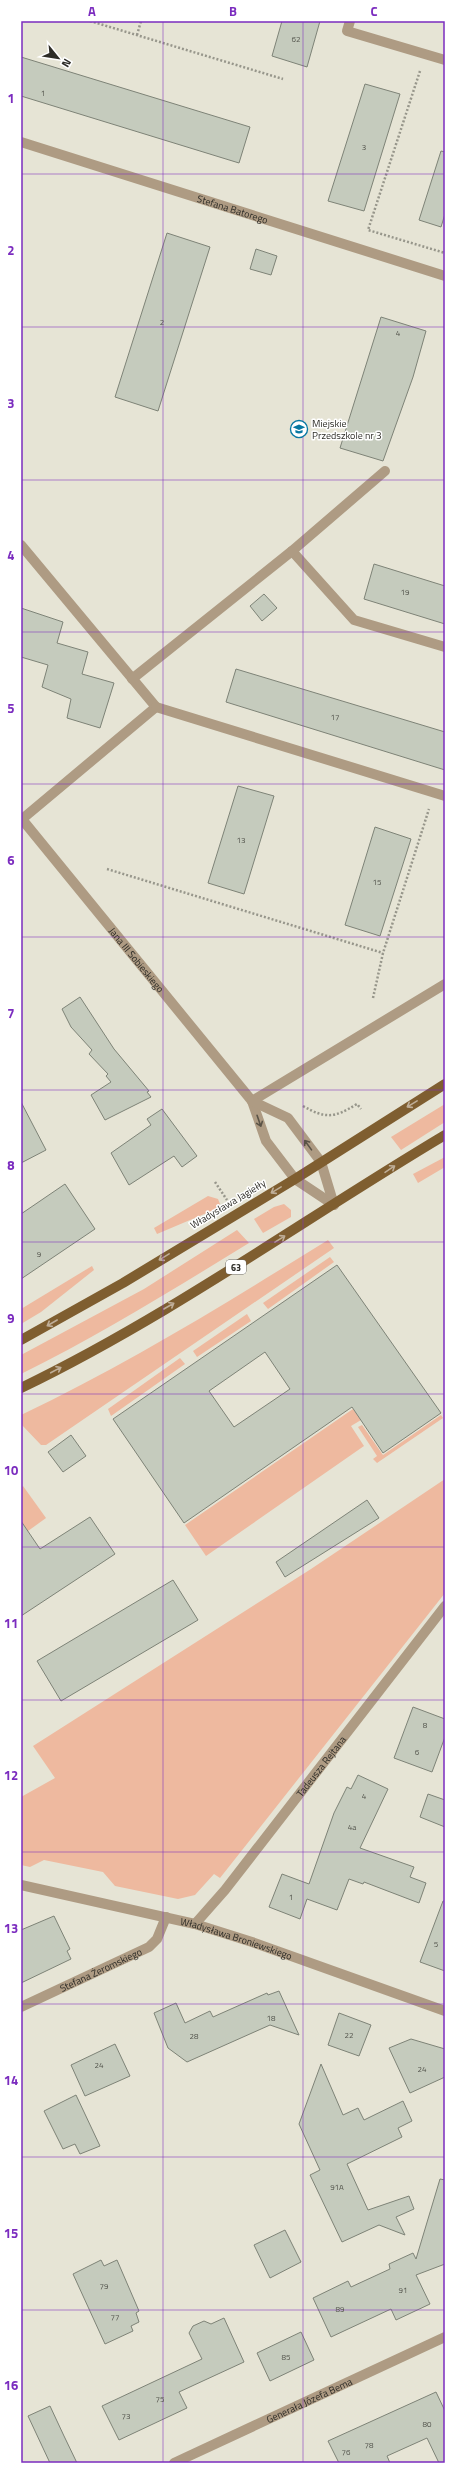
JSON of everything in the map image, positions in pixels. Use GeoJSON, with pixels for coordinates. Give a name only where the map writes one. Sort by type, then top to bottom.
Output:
{"type":"FeatureCollection","features":[{"type":"Feature","properties":{"kind":"main road","name":"Władysława Jagiełły"},"geometry":{"type":"LineString","coordinates":[[21,1340],[123,1283],[445,1084]]}},
{"type":"Feature","properties":{"kind":"main road","name":"63"},"geometry":{"type":"LineString","coordinates":[[21,1388],[141,1323],[445,1135]]}},
{"type":"Feature","properties":{"kind":"street"},"geometry":{"type":"LineString","coordinates":[[350,21],[347,31],[445,60]]}},
{"type":"Feature","properties":{"kind":"street","name":"Stefana Batorego"},"geometry":{"type":"LineString","coordinates":[[21,142],[445,276]]}},
{"type":"Feature","properties":{"kind":"street"},"geometry":{"type":"LineString","coordinates":[[132,679],[292,550],[385,471]]}},
{"type":"Feature","properties":{"kind":"street"},"geometry":{"type":"LineString","coordinates":[[21,545],[156,707],[445,796]]}},
{"type":"Feature","properties":{"kind":"street"},"geometry":{"type":"LineString","coordinates":[[292,550],[354,620],[445,647]]}},
{"type":"Feature","properties":{"kind":"street"},"geometry":{"type":"LineString","coordinates":[[21,819],[156,707]]}},
{"type":"Feature","properties":{"kind":"street","name":"Jana III Sobieskiego"},"geometry":{"type":"LineString","coordinates":[[21,819],[252,1101],[266,1141],[295,1178],[334,1205]]}},
{"type":"Feature","properties":{"kind":"street"},"geometry":{"type":"LineString","coordinates":[[252,1101],[445,984]]}},
{"type":"Feature","properties":{"kind":"street","name":"Jana III Sobieskiego"},"geometry":{"type":"LineString","coordinates":[[252,1101],[288,1118],[320,1162],[334,1205]]}},
{"type":"Feature","properties":{"kind":"street","name":"Tadeusza Rejtana"},"geometry":{"type":"LineString","coordinates":[[195,1924],[225,1890],[445,1606]]}},
{"type":"Feature","properties":{"kind":"street","name":"Władysława Broniewskiego"},"geometry":{"type":"LineString","coordinates":[[21,1885],[195,1924],[252,1942],[445,2011]]}},
{"type":"Feature","properties":{"kind":"street","name":"Stefana Żeromskiego"},"geometry":{"type":"LineString","coordinates":[[21,2007],[149,1947],[157,1939],[166,1917]]}},
{"type":"Feature","properties":{"kind":"street","name":"Generała Józefa Bema"},"geometry":{"type":"LineString","coordinates":[[174,2463],[445,2337]]}},
{"type":"Feature","properties":{"kind":"path"},"geometry":{"type":"LineString","coordinates":[[90,21],[283,79]]}},
{"type":"Feature","properties":{"kind":"path"},"geometry":{"type":"LineString","coordinates":[[137,35],[141,21]]}},
{"type":"Feature","properties":{"kind":"path"},"geometry":{"type":"LineString","coordinates":[[426,54],[368,230],[445,253]]}},
{"type":"Feature","properties":{"kind":"path"},"geometry":{"type":"LineString","coordinates":[[373,998],[383,953],[434,792]]}},
{"type":"Feature","properties":{"kind":"path"},"geometry":{"type":"LineString","coordinates":[[107,869],[383,953]]}},
{"type":"Feature","properties":{"kind":"path"},"geometry":{"type":"LineString","coordinates":[[315,1113],[331,1116],[343,1112],[357,1104],[361,1109]]}},
{"type":"Feature","properties":{"kind":"path"},"geometry":{"type":"LineString","coordinates":[[215,1182],[229,1203]]}},
{"type":"Feature","properties":{"kind":"shaded area"},"geometry":{"type":"Polygon","coordinates":[[[445,1104],[445,1122],[401,1150],[391,1137],[445,1104]]]}},
{"type":"Feature","properties":{"kind":"shaded area"},"geometry":{"type":"Polygon","coordinates":[[[445,1157],[445,1167],[418,1183],[413,1174],[445,1157]]]}},
{"type":"Feature","properties":{"kind":"shaded area"},"geometry":{"type":"Polygon","coordinates":[[[208,1196],[218,1199],[220,1204],[216,1209],[157,1234],[154,1228],[208,1196]]]}},
{"type":"Feature","properties":{"kind":"shaded area"},"geometry":{"type":"Polygon","coordinates":[[[284,1204],[291,1210],[291,1217],[263,1233],[254,1219],[274,1207],[284,1204]]]}},
{"type":"Feature","properties":{"kind":"shaded area"},"geometry":{"type":"Polygon","coordinates":[[[237,1230],[249,1243],[108,1328],[21,1374],[21,1355],[144,1289],[237,1230]]]}},
{"type":"Feature","properties":{"kind":"shaded area"},"geometry":{"type":"Polygon","coordinates":[[[328,1240],[334,1248],[46,1445],[41,1445],[21,1424],[21,1415],[139,1354],[328,1240]]]}},
{"type":"Feature","properties":{"kind":"shaded area"},"geometry":{"type":"Polygon","coordinates":[[[330,1257],[334,1262],[268,1309],[263,1303],[330,1257]]]}},
{"type":"Feature","properties":{"kind":"shaded area"},"geometry":{"type":"Polygon","coordinates":[[[92,1266],[94,1270],[41,1312],[21,1324],[21,1309],[92,1266]]]}},
{"type":"Feature","properties":{"kind":"shaded area"},"geometry":{"type":"Polygon","coordinates":[[[247,1314],[251,1321],[197,1357],[193,1351],[247,1314]]]}},
{"type":"Feature","properties":{"kind":"shaded area"},"geometry":{"type":"Polygon","coordinates":[[[180,1358],[185,1364],[111,1416],[108,1409],[180,1358]]]}},
{"type":"Feature","properties":{"kind":"shaded area"},"geometry":{"type":"Polygon","coordinates":[[[353,1409],[361,1420],[351,1426],[364,1446],[206,1556],[185,1525],[353,1409]]]}},
{"type":"Feature","properties":{"kind":"shaded area"},"geometry":{"type":"Polygon","coordinates":[[[441,1415],[443,1418],[377,1463],[373,1459],[377,1456],[358,1427],[362,1425],[383,1455],[441,1415]]]}},
{"type":"Feature","properties":{"kind":"shaded area"},"geometry":{"type":"Polygon","coordinates":[[[445,1479],[445,1593],[220,1878],[214,1874],[195,1895],[178,1899],[115,1886],[103,1872],[44,1860],[30,1867],[21,1865],[21,1797],[55,1778],[33,1746],[311,1569],[445,1479]]]}},
{"type":"Feature","properties":{"kind":"shaded area"},"geometry":{"type":"Polygon","coordinates":[[[23,1486],[46,1518],[28,1531],[21,1521],[21,1488],[23,1486]]]}},
{"type":"Feature","properties":{"kind":"building"},"geometry":{"type":"Polygon","coordinates":[[[282,21],[320,21],[307,67],[272,56],[282,21]]]}},
{"type":"Feature","properties":{"kind":"building"},"geometry":{"type":"Polygon","coordinates":[[[21,57],[250,127],[239,163],[21,96],[21,57]]]}},
{"type":"Feature","properties":{"kind":"building"},"geometry":{"type":"Polygon","coordinates":[[[365,84],[400,94],[364,211],[328,201],[365,84]]]}},
{"type":"Feature","properties":{"kind":"building"},"geometry":{"type":"Polygon","coordinates":[[[441,151],[445,152],[445,214],[441,227],[419,220],[441,151]]]}},
{"type":"Feature","properties":{"kind":"building"},"geometry":{"type":"Polygon","coordinates":[[[167,233],[210,247],[158,411],[115,397],[167,233]]]}},
{"type":"Feature","properties":{"kind":"building"},"geometry":{"type":"Polygon","coordinates":[[[256,249],[277,256],[271,275],[250,269],[256,249]]]}},
{"type":"Feature","properties":{"kind":"building"},"geometry":{"type":"Polygon","coordinates":[[[381,317],[426,331],[413,377],[383,461],[340,448],[381,317]]]}},
{"type":"Feature","properties":{"kind":"building"},"geometry":{"type":"Polygon","coordinates":[[[374,564],[445,586],[445,624],[364,599],[374,564]]]}},
{"type":"Feature","properties":{"kind":"building"},"geometry":{"type":"Polygon","coordinates":[[[264,594],[277,608],[262,621],[250,606],[264,594]]]}},
{"type":"Feature","properties":{"kind":"building"},"geometry":{"type":"Polygon","coordinates":[[[21,608],[63,622],[57,643],[88,652],[82,674],[114,683],[100,728],[67,718],[71,699],[42,687],[48,665],[21,657],[21,608]]]}},
{"type":"Feature","properties":{"kind":"building"},"geometry":{"type":"Polygon","coordinates":[[[236,669],[445,732],[445,770],[226,702],[236,669]]]}},
{"type":"Feature","properties":{"kind":"building"},"geometry":{"type":"Polygon","coordinates":[[[238,786],[274,796],[244,894],[208,883],[238,786]]]}},
{"type":"Feature","properties":{"kind":"building"},"geometry":{"type":"Polygon","coordinates":[[[375,827],[411,839],[380,936],[345,925],[375,827]]]}},
{"type":"Feature","properties":{"kind":"building"},"geometry":{"type":"Polygon","coordinates":[[[80,997],[114,1049],[149,1091],[147,1092],[151,1097],[105,1120],[91,1095],[111,1082],[106,1076],[108,1074],[89,1054],[92,1050],[71,1027],[62,1009],[80,997]]]}},
{"type":"Feature","properties":{"kind":"building"},"geometry":{"type":"Polygon","coordinates":[[[21,1102],[46,1150],[21,1163],[21,1102]]]}},
{"type":"Feature","properties":{"kind":"building"},"geometry":{"type":"Polygon","coordinates":[[[162,1109],[197,1156],[182,1167],[174,1156],[129,1185],[111,1153],[151,1125],[147,1119],[162,1109]]]}},
{"type":"Feature","properties":{"kind":"building"},"geometry":{"type":"Polygon","coordinates":[[[65,1184],[95,1229],[21,1279],[21,1214],[65,1184]]]}},
{"type":"Feature","properties":{"kind":"building"},"geometry":{"type":"Polygon","coordinates":[[[337,1265],[441,1413],[383,1453],[352,1407],[184,1523],[113,1419],[337,1265]],[[265,1352],[209,1391],[234,1427],[290,1389],[265,1352]]]}},
{"type":"Feature","properties":{"kind":"building"},"geometry":{"type":"Polygon","coordinates":[[[71,1435],[86,1456],[63,1472],[48,1452],[71,1435]]]}},
{"type":"Feature","properties":{"kind":"building"},"geometry":{"type":"Polygon","coordinates":[[[367,1500],[379,1518],[285,1577],[276,1562],[367,1500]]]}},
{"type":"Feature","properties":{"kind":"building"},"geometry":{"type":"Polygon","coordinates":[[[90,1517],[115,1554],[21,1616],[21,1521],[40,1549],[90,1517]]]}},
{"type":"Feature","properties":{"kind":"building"},"geometry":{"type":"Polygon","coordinates":[[[173,1580],[198,1620],[61,1701],[37,1661],[173,1580]]]}},
{"type":"Feature","properties":{"kind":"building"},"geometry":{"type":"Polygon","coordinates":[[[413,1707],[445,1719],[445,1737],[432,1772],[394,1758],[413,1707]]]}},
{"type":"Feature","properties":{"kind":"building"},"geometry":{"type":"Polygon","coordinates":[[[358,1775],[388,1789],[360,1848],[414,1867],[410,1877],[426,1883],[419,1903],[364,1882],[363,1884],[349,1879],[337,1910],[307,1899],[300,1919],[269,1907],[282,1874],[309,1884],[334,1813],[347,1787],[351,1789],[358,1775]]]}},
{"type":"Feature","properties":{"kind":"building"},"geometry":{"type":"Polygon","coordinates":[[[428,1794],[445,1800],[445,1827],[420,1817],[428,1794]]]}},
{"type":"Feature","properties":{"kind":"building"},"geometry":{"type":"Polygon","coordinates":[[[443,1901],[445,1901],[445,1971],[420,1962],[443,1901]]]}},
{"type":"Feature","properties":{"kind":"building"},"geometry":{"type":"Polygon","coordinates":[[[54,1916],[70,1949],[67,1951],[71,1959],[21,1983],[21,1930],[54,1916]]]}},
{"type":"Feature","properties":{"kind":"building"},"geometry":{"type":"Polygon","coordinates":[[[279,1991],[299,2035],[270,2025],[187,2062],[168,2048],[154,2013],[176,2003],[185,2023],[210,2011],[213,2017],[267,1993],[268,1995],[279,1991]]]}},
{"type":"Feature","properties":{"kind":"building"},"geometry":{"type":"Polygon","coordinates":[[[339,2013],[371,2025],[359,2056],[328,2045],[339,2013]]]}},
{"type":"Feature","properties":{"kind":"building"},"geometry":{"type":"Polygon","coordinates":[[[411,2039],[445,2049],[445,2077],[410,2093],[389,2048],[411,2039]]]}},
{"type":"Feature","properties":{"kind":"building"},"geometry":{"type":"Polygon","coordinates":[[[115,2044],[130,2076],[85,2096],[71,2065],[115,2044]]]}},
{"type":"Feature","properties":{"kind":"building"},"geometry":{"type":"Polygon","coordinates":[[[321,2064],[343,2115],[358,2108],[364,2120],[403,2101],[412,2121],[398,2128],[402,2137],[347,2164],[368,2210],[409,2196],[414,2209],[396,2217],[405,2235],[379,2225],[342,2242],[310,2175],[320,2170],[299,2124],[321,2064]]]}},
{"type":"Feature","properties":{"kind":"building"},"geometry":{"type":"Polygon","coordinates":[[[76,2095],[100,2146],[80,2154],[75,2144],[63,2149],[44,2111],[76,2095]]]}},
{"type":"Feature","properties":{"kind":"building"},"geometry":{"type":"Polygon","coordinates":[[[440,2179],[445,2180],[445,2264],[416,2275],[430,2304],[396,2320],[391,2309],[331,2337],[313,2298],[348,2281],[351,2287],[390,2269],[389,2264],[413,2253],[416,2259],[440,2179]]]}},
{"type":"Feature","properties":{"kind":"building"},"geometry":{"type":"Polygon","coordinates":[[[285,2230],[301,2262],[270,2278],[254,2245],[285,2230]]]}},
{"type":"Feature","properties":{"kind":"building"},"geometry":{"type":"Polygon","coordinates":[[[101,2260],[104,2266],[117,2260],[139,2311],[136,2313],[139,2322],[131,2326],[133,2331],[105,2344],[73,2274],[101,2260]]]}},
{"type":"Feature","properties":{"kind":"building"},"geometry":{"type":"Polygon","coordinates":[[[224,2318],[244,2362],[179,2392],[187,2408],[119,2440],[102,2406],[202,2359],[189,2333],[193,2326],[204,2321],[211,2324],[224,2318]]]}},
{"type":"Feature","properties":{"kind":"building"},"geometry":{"type":"Polygon","coordinates":[[[301,2332],[314,2360],[270,2381],[257,2353],[301,2332]]]}},
{"type":"Feature","properties":{"kind":"building"},"geometry":{"type":"Polygon","coordinates":[[[436,2392],[445,2411],[445,2463],[439,2463],[427,2438],[387,2456],[390,2463],[339,2463],[328,2441],[436,2392]]]}},
{"type":"Feature","properties":{"kind":"building"},"geometry":{"type":"Polygon","coordinates":[[[50,2406],[77,2463],[50,2463],[28,2416],[50,2406]]]}},
{"type":"Feature","properties":{"kind":"place","name":"Miejskie Przedszkole nr 3"},"geometry":{"type":"Point","coordinates":[299,429]}}]}
